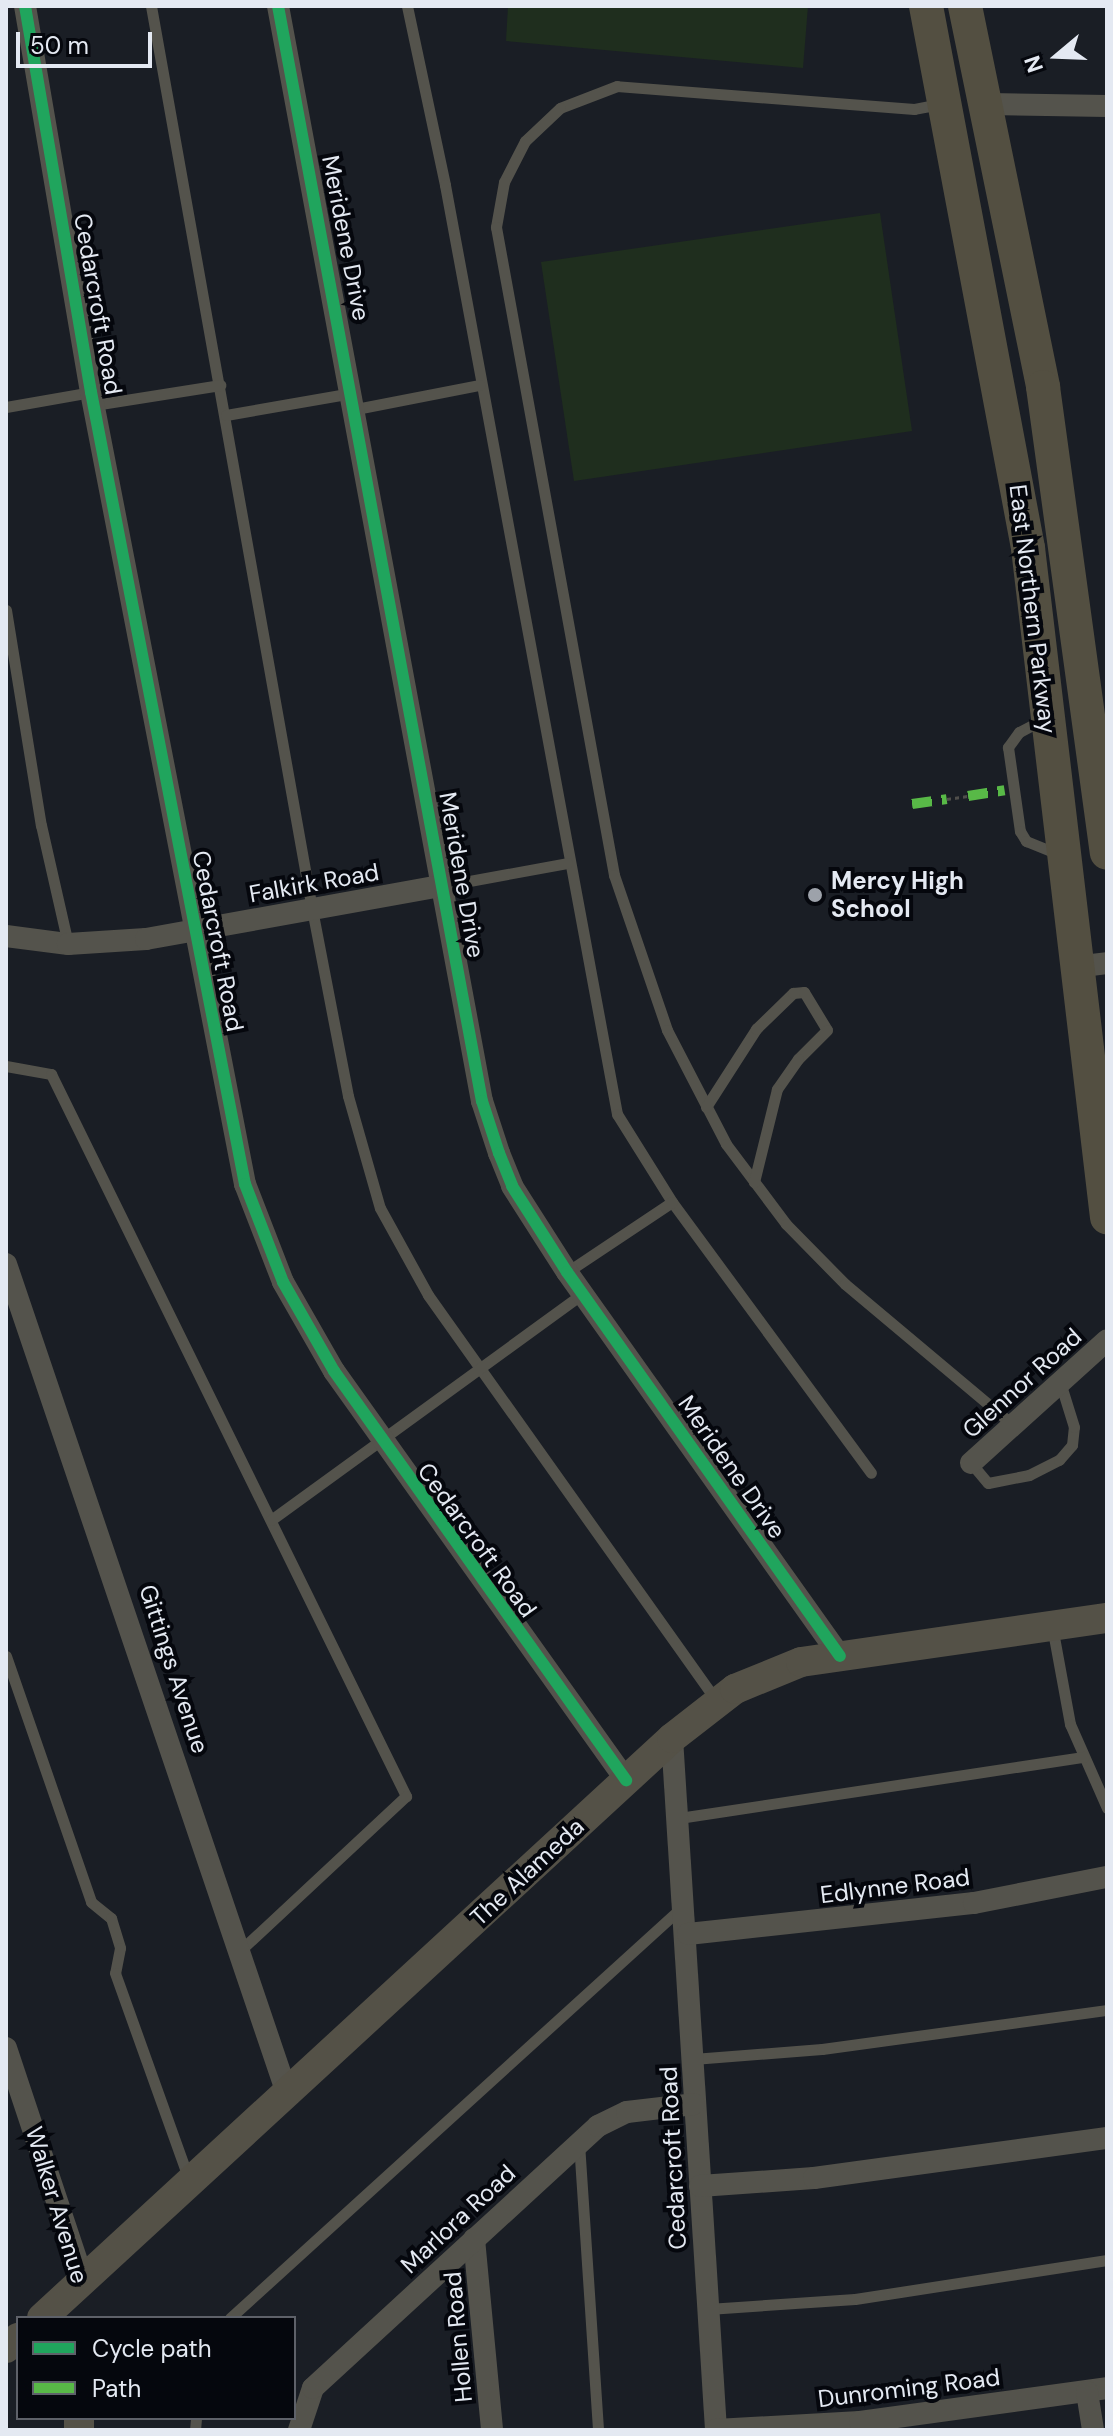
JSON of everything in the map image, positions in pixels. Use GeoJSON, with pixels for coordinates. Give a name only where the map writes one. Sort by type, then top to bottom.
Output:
{"type":"FeatureCollection","features":[{"type":"Feature","properties":{"kind":"main road","name":"East Northern Parkway"},"geometry":{"type":"LineString","coordinates":[[926,6],[948,102],[1028,548],[1063,859],[1091,965],[1107,1217]]}},
{"type":"Feature","properties":{"kind":"main road","name":"East Northern Parkway"},"geometry":{"type":"LineString","coordinates":[[965,6],[988,104],[1066,527],[1107,853]]}},
{"type":"Feature","properties":{"kind":"street","name":"Cedarcroft Road"},"geometry":{"type":"LineString","coordinates":[[25,6],[92,398],[193,931],[245,1184],[295,1305],[380,1442],[626,1780]]}},
{"type":"Feature","properties":{"kind":"street","name":"Meridene Drive"},"geometry":{"type":"LineString","coordinates":[[278,6],[482,1101],[499,1153],[512,1186],[567,1272],[840,1656]]}},
{"type":"Feature","properties":{"kind":"street"},"geometry":{"type":"LineString","coordinates":[[988,104],[1107,106]]}},
{"type":"Feature","properties":{"kind":"street","name":"Falkirk Road"},"geometry":{"type":"LineString","coordinates":[[6,936],[68,944],[193,931],[442,886]]}},
{"type":"Feature","properties":{"kind":"street","name":"Gittings Avenue"},"geometry":{"type":"LineString","coordinates":[[6,1264],[287,2093]]}},
{"type":"Feature","properties":{"kind":"street","name":"Glennor Road"},"geometry":{"type":"LineString","coordinates":[[971,1463],[1107,1340]]}},
{"type":"Feature","properties":{"kind":"street","name":"The Alameda"},"geometry":{"type":"LineString","coordinates":[[44,2316],[84,2283],[626,1780],[716,1702],[780,1667],[1107,1618]]}},
{"type":"Feature","properties":{"kind":"street","name":"Cedarcroft Road"},"geometry":{"type":"LineString","coordinates":[[672,1738],[688,1934],[694,2104],[716,2430]]}},
{"type":"Feature","properties":{"kind":"street","name":"Edlynne Road"},"geometry":{"type":"LineString","coordinates":[[688,1934],[974,1903],[1107,1877]]}},
{"type":"Feature","properties":{"kind":"street","name":"Walker Avenue"},"geometry":{"type":"LineString","coordinates":[[6,2048],[84,2283],[83,2316]]}},
{"type":"Feature","properties":{"kind":"street","name":"Marlora Road"},"geometry":{"type":"LineString","coordinates":[[299,2430],[313,2388],[579,2143],[627,2112],[694,2104]]}},
{"type":"Feature","properties":{"kind":"street"},"geometry":{"type":"LineString","coordinates":[[700,2186],[814,2178],[1107,2138]]}},
{"type":"Feature","properties":{"kind":"street","name":"Hollen Road"},"geometry":{"type":"LineString","coordinates":[[474,2239],[492,2430]]}},
{"type":"Feature","properties":{"kind":"street"},"geometry":{"type":"LineString","coordinates":[[1093,2430],[1097,2390]]}},
{"type":"Feature","properties":{"kind":"street","name":"Dunroming Road"},"geometry":{"type":"LineString","coordinates":[[716,2430],[860,2422],[1097,2390]]}},
{"type":"Feature","properties":{"kind":"lane"},"geometry":{"type":"LineString","coordinates":[[151,6],[312,909],[348,1096],[380,1208],[428,1295],[716,1702]]}},
{"type":"Feature","properties":{"kind":"lane"},"geometry":{"type":"LineString","coordinates":[[407,6],[617,1114],[672,1202],[871,1473]]}},
{"type":"Feature","properties":{"kind":"lane"},"geometry":{"type":"LineString","coordinates":[[948,102],[914,109],[617,86],[560,108],[540,124],[512,161],[498,207],[502,269],[614,875],[649,986],[706,1107],[754,1182],[845,1284],[1013,1425]]}},
{"type":"Feature","properties":{"kind":"lane"},"geometry":{"type":"LineString","coordinates":[[6,407],[220,385]]}},
{"type":"Feature","properties":{"kind":"lane"},"geometry":{"type":"LineString","coordinates":[[226,415],[480,385]]}},
{"type":"Feature","properties":{"kind":"lane"},"geometry":{"type":"LineString","coordinates":[[6,610],[41,825],[68,944]]}},
{"type":"Feature","properties":{"kind":"lane"},"geometry":{"type":"LineString","coordinates":[[442,886],[567,863]]}},
{"type":"Feature","properties":{"kind":"lane"},"geometry":{"type":"LineString","coordinates":[[706,1107],[756,1029],[793,993],[804,992],[827,1030],[798,1059],[777,1089],[754,1182]]}},
{"type":"Feature","properties":{"kind":"lane"},"geometry":{"type":"LineString","coordinates":[[6,1066],[51,1074],[406,1796],[240,1951]]}},
{"type":"Feature","properties":{"kind":"lane"},"geometry":{"type":"LineString","coordinates":[[567,1272],[672,1202]]}},
{"type":"Feature","properties":{"kind":"lane"},"geometry":{"type":"LineString","coordinates":[[271,1520],[582,1294]]}},
{"type":"Feature","properties":{"kind":"lane"},"geometry":{"type":"LineString","coordinates":[[971,1463],[988,1483],[1029,1475],[1059,1460],[1072,1445],[1074,1427],[1060,1382]]}},
{"type":"Feature","properties":{"kind":"lane"},"geometry":{"type":"LineString","coordinates":[[1052,1626],[1064,1702],[1083,1757],[1107,1808]]}},
{"type":"Feature","properties":{"kind":"lane"},"geometry":{"type":"LineString","coordinates":[[6,1656],[91,1902],[111,1918],[120,1948],[115,1973],[190,2182]]}},
{"type":"Feature","properties":{"kind":"lane"},"geometry":{"type":"LineString","coordinates":[[679,1818],[1083,1757]]}},
{"type":"Feature","properties":{"kind":"lane"},"geometry":{"type":"LineString","coordinates":[[232,2316],[686,1904]]}},
{"type":"Feature","properties":{"kind":"lane"},"geometry":{"type":"LineString","coordinates":[[693,2059],[822,2049],[1107,2010]]}},
{"type":"Feature","properties":{"kind":"lane"},"geometry":{"type":"LineString","coordinates":[[579,2143],[598,2430]]}},
{"type":"Feature","properties":{"kind":"lane"},"geometry":{"type":"LineString","coordinates":[[708,2309],[855,2299],[1107,2260]]}},
{"type":"Feature","properties":{"kind":"path"},"geometry":{"type":"LineString","coordinates":[[947,799],[968,796]]}},
{"type":"Feature","properties":{"kind":"green space"},"geometry":{"type":"Polygon","coordinates":[[[508,6],[808,6],[803,68],[506,41],[508,6]]]}},
{"type":"Feature","properties":{"kind":"green space"},"geometry":{"type":"Polygon","coordinates":[[[880,213],[912,431],[574,481],[541,262],[880,213]]]}},
{"type":"Feature","properties":{"kind":"marked path"},"geometry":{"type":"LineString","coordinates":[[968,796],[1005,790]]}},
{"type":"Feature","properties":{"kind":"marked path"},"geometry":{"type":"LineString","coordinates":[[912,804],[947,799]]}},
{"type":"Feature","properties":{"kind":"cycle path"},"geometry":{"type":"LineString","coordinates":[[25,6],[91,392],[245,1184],[283,1282],[334,1371],[626,1780]]}},
{"type":"Feature","properties":{"kind":"cycle path"},"geometry":{"type":"LineString","coordinates":[[278,6],[482,1101],[499,1153],[512,1186],[567,1272],[840,1656]]}},
{"type":"Feature","properties":{"kind":"place","name":"Mercy High School"},"geometry":{"type":"Point","coordinates":[815,895]}}]}
